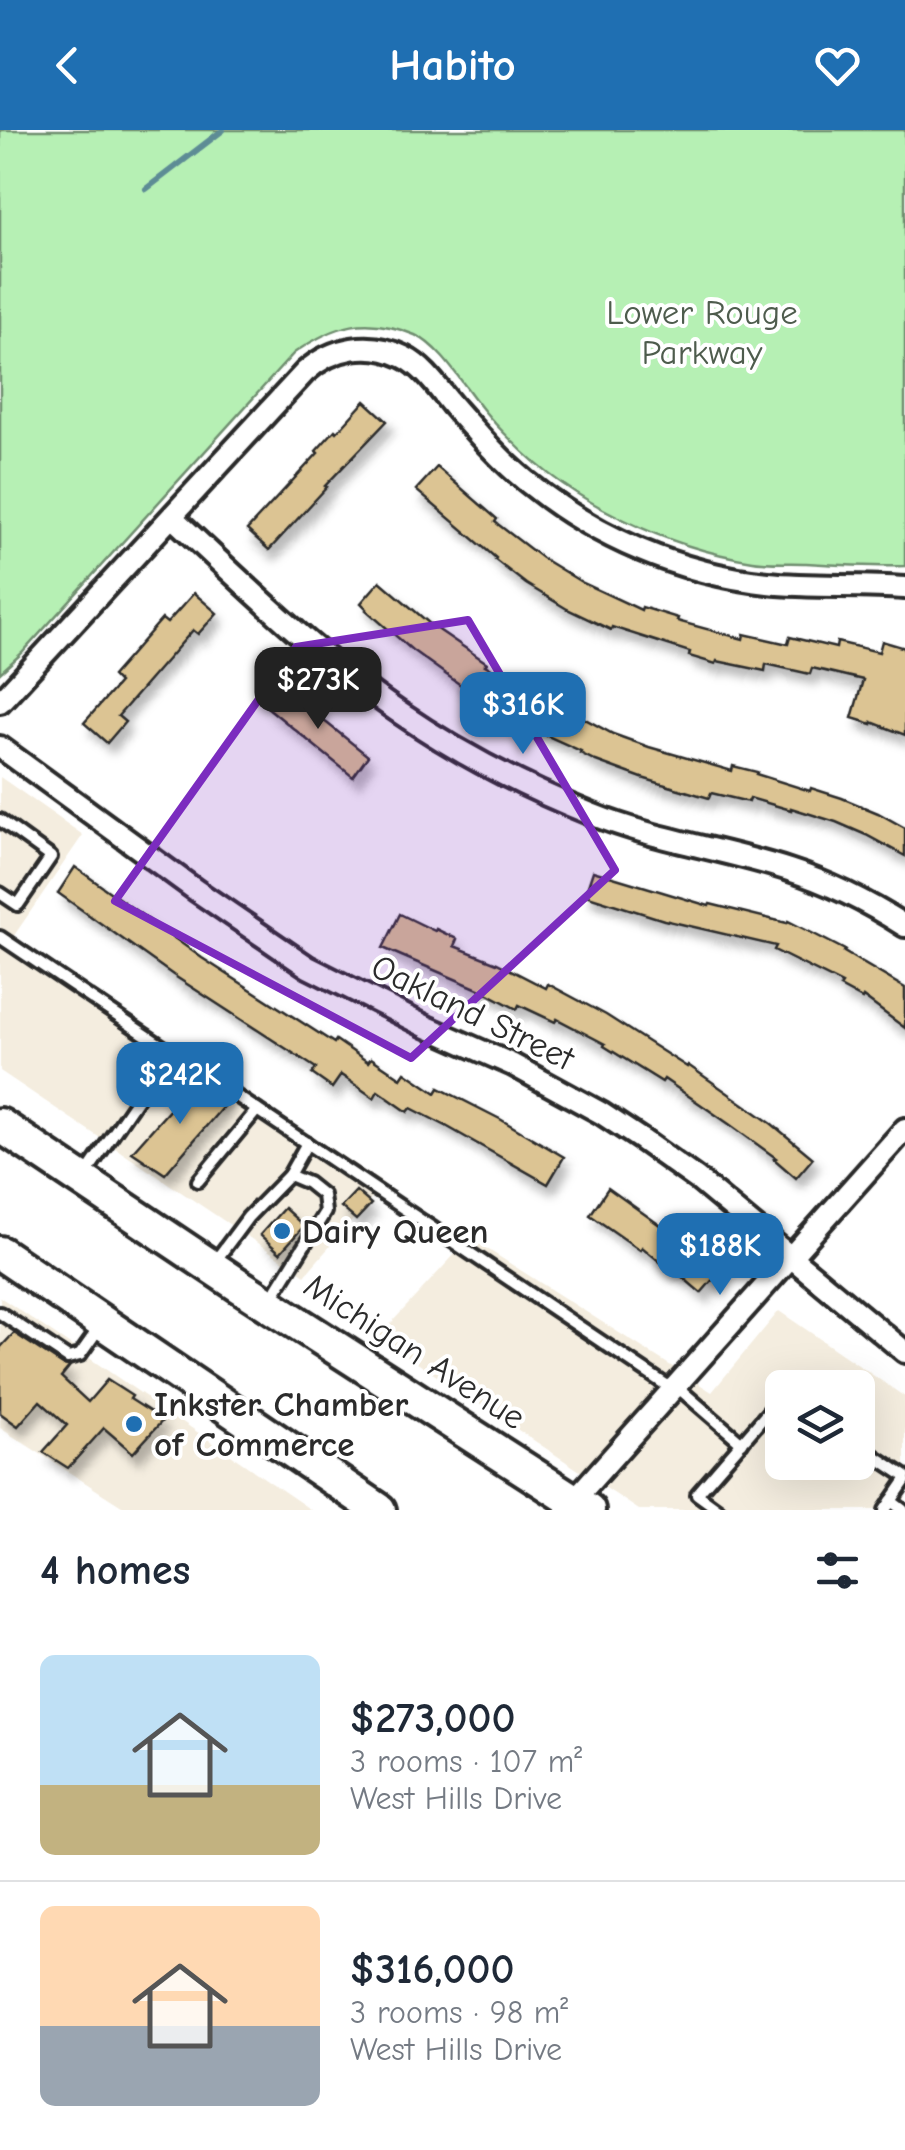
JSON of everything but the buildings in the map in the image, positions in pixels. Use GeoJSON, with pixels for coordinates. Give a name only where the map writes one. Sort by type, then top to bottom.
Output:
{"type":"FeatureCollection","features":[{"type":"Feature","properties":{"kind":"main road","name":"Michigan Avenue"},"geometry":{"type":"LineString","coordinates":[[0,1125],[575,1507]]}},
{"type":"Feature","properties":{"kind":"main road"},"geometry":{"type":"LineString","coordinates":[[2,1258],[363,1505]]}},
{"type":"Feature","properties":{"kind":"street"},"geometry":{"type":"LineString","coordinates":[[0,702],[314,364],[330,354],[366,347],[406,358],[525,480],[568,512],[615,539],[674,563],[750,581],[905,588]]}},
{"type":"Feature","properties":{"kind":"street"},"geometry":{"type":"LineString","coordinates":[[172,518],[346,673],[460,752],[530,789],[596,816],[787,870],[850,894],[905,926]]}},
{"type":"Feature","properties":{"kind":"street","name":"Oakland Street"},"geometry":{"type":"LineString","coordinates":[[0,746],[308,967],[513,1065],[600,1112],[696,1178],[905,1352]]}},
{"type":"Feature","properties":{"kind":"street"},"geometry":{"type":"LineString","coordinates":[[575,1507],[674,1387],[905,1129]]}},
{"type":"Feature","properties":{"kind":"lane"},"geometry":{"type":"LineString","coordinates":[[0,820],[51,857],[18,905],[0,893]]}},
{"type":"Feature","properties":{"kind":"lane"},"geometry":{"type":"LineString","coordinates":[[0,937],[674,1387],[742,1442]]}},
{"type":"Feature","properties":{"kind":"lane"},"geometry":{"type":"LineString","coordinates":[[82,1180],[170,1051]]}},
{"type":"Feature","properties":{"kind":"lane"},"geometry":{"type":"LineString","coordinates":[[198,1181],[257,1110]]}},
{"type":"Feature","properties":{"kind":"lane"},"geometry":{"type":"LineString","coordinates":[[211,1266],[248,1217],[289,1175],[307,1143]]}},
{"type":"Feature","properties":{"kind":"lane"},"geometry":{"type":"LineString","coordinates":[[268,1304],[325,1212],[324,1196],[289,1175]]}},
{"type":"Feature","properties":{"kind":"lane"},"geometry":{"type":"LineString","coordinates":[[0,1314],[68,1358],[80,1355],[102,1323]]}},
{"type":"Feature","properties":{"kind":"lane"},"geometry":{"type":"LineString","coordinates":[[719,1510],[697,1494],[765,1416]]}},
{"type":"Feature","properties":{"kind":"lane"},"geometry":{"type":"LineString","coordinates":[[875,1457],[905,1478],[888,1506],[904,1510]]}},
{"type":"Feature","properties":{"kind":"highlighted area"},"geometry":{"type":"Polygon","coordinates":[[[468,620],[615,870],[411,1058],[115,901],[296,647],[468,620]]]}},
{"type":"Feature","properties":{"kind":"shaded area"},"geometry":{"type":"Polygon","coordinates":[[[0,777],[83,835],[13,937],[384,1184],[305,1275],[0,1071],[0,777]]]}},
{"type":"Feature","properties":{"kind":"shaded area"},"geometry":{"type":"Polygon","coordinates":[[[470,1238],[712,1392],[779,1311],[865,1370],[765,1370],[765,1480],[875,1480],[875,1377],[905,1397],[905,1510],[639,1510],[378,1337],[470,1238]]]}},
{"type":"Feature","properties":{"kind":"shaded area"},"geometry":{"type":"Polygon","coordinates":[[[0,1297],[311,1510],[128,1510],[0,1428],[0,1297]]]}},
{"type":"Feature","properties":{"kind":"green space","name":"Lower Rouge Parkway"},"geometry":{"type":"Polygon","coordinates":[[[0,130],[905,130],[905,566],[759,562],[721,555],[655,534],[592,503],[536,463],[495,424],[425,341],[397,329],[366,324],[338,329],[294,353],[0,673],[0,130]]]}},
{"type":"Feature","properties":{"kind":"waterway"},"geometry":{"type":"LineString","coordinates":[[146,189],[223,130]]}},
{"type":"Feature","properties":{"kind":"place","name":"Dairy Queen"},"geometry":{"type":"Point","coordinates":[282,1231]}},
{"type":"Feature","properties":{"kind":"place","name":"Inkster Chamber of Commerce"},"geometry":{"type":"Point","coordinates":[134,1424]}}]}
